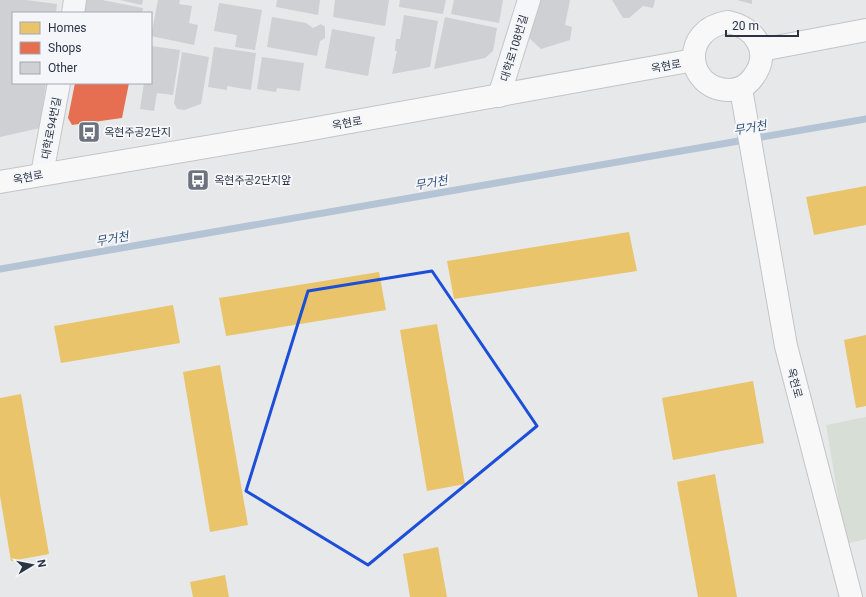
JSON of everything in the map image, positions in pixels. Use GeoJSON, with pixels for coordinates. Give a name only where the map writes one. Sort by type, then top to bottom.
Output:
{"type":"FeatureCollection","features":[{"type":"Feature","properties":{"kind":"main road"},"geometry":{"type":"LineString","coordinates":[[722,23],[740,24],[750,30],[757,39],[761,50],[761,61],[758,71],[752,80],[741,88],[722,90],[712,86],[704,80],[697,71],[694,60],[694,49],[699,38],[706,29],[722,23]]}},
{"type":"Feature","properties":{"kind":"main road"},"geometry":{"type":"LineString","coordinates":[[761,50],[866,30]]}},
{"type":"Feature","properties":{"kind":"main road","name":"옥현로"},"geometry":{"type":"LineString","coordinates":[[0,182],[499,96],[694,60]]}},
{"type":"Feature","properties":{"kind":"main road","name":"옥현로"},"geometry":{"type":"LineString","coordinates":[[741,88],[786,346],[850,597]]}},
{"type":"Feature","properties":{"kind":"street"},"geometry":{"type":"LineString","coordinates":[[73,12],[75,0]]}},
{"type":"Feature","properties":{"kind":"street","name":"대학로108번길"},"geometry":{"type":"LineString","coordinates":[[499,96],[529,0]]}},
{"type":"Feature","properties":{"kind":"street","name":"대학로94번길"},"geometry":{"type":"LineString","coordinates":[[42,174],[59,84]]}},
{"type":"Feature","properties":{"kind":"highlighted area"},"geometry":{"type":"Polygon","coordinates":[[[432,271],[537,426],[368,565],[246,491],[308,291],[432,271]]]}},
{"type":"Feature","properties":{"kind":"shaded area"},"geometry":{"type":"Polygon","coordinates":[[[866,417],[866,539],[846,544],[826,425],[866,417]]]}},
{"type":"Feature","properties":{"kind":"building: Homes"},"geometry":{"type":"Polygon","coordinates":[[[866,186],[866,225],[814,235],[806,197],[866,186]]]}},
{"type":"Feature","properties":{"kind":"building: Homes"},"geometry":{"type":"Polygon","coordinates":[[[629,232],[637,271],[454,299],[447,261],[629,232]]]}},
{"type":"Feature","properties":{"kind":"building: Homes"},"geometry":{"type":"Polygon","coordinates":[[[379,272],[386,310],[226,336],[219,298],[379,272]]]}},
{"type":"Feature","properties":{"kind":"building: Homes"},"geometry":{"type":"Polygon","coordinates":[[[173,305],[180,343],[61,363],[54,326],[173,305]]]}},
{"type":"Feature","properties":{"kind":"building: Homes"},"geometry":{"type":"Polygon","coordinates":[[[437,324],[465,484],[427,491],[400,330],[437,324]]]}},
{"type":"Feature","properties":{"kind":"building: Homes"},"geometry":{"type":"Polygon","coordinates":[[[866,335],[866,406],[856,408],[844,340],[866,335]]]}},
{"type":"Feature","properties":{"kind":"building: Homes"},"geometry":{"type":"Polygon","coordinates":[[[220,365],[248,525],[210,532],[183,372],[220,365]]]}},
{"type":"Feature","properties":{"kind":"building: Homes"},"geometry":{"type":"Polygon","coordinates":[[[753,381],[764,443],[673,460],[662,398],[753,381]]]}},
{"type":"Feature","properties":{"kind":"building: Homes"},"geometry":{"type":"Polygon","coordinates":[[[21,394],[49,554],[11,561],[0,496],[0,398],[21,394]]]}},
{"type":"Feature","properties":{"kind":"building: Homes"},"geometry":{"type":"Polygon","coordinates":[[[715,474],[737,597],[698,597],[677,482],[715,474]]]}},
{"type":"Feature","properties":{"kind":"building: Homes"},"geometry":{"type":"Polygon","coordinates":[[[438,547],[447,597],[410,597],[403,554],[438,547]]]}},
{"type":"Feature","properties":{"kind":"building: Homes"},"geometry":{"type":"Polygon","coordinates":[[[225,575],[229,597],[193,597],[190,582],[225,575]]]}},
{"type":"Feature","properties":{"kind":"building: Shops"},"geometry":{"type":"Polygon","coordinates":[[[75,84],[129,84],[122,118],[72,125],[68,118],[75,84]]]}},
{"type":"Feature","properties":{"kind":"building: Other"},"geometry":{"type":"Polygon","coordinates":[[[0,0],[26,0],[57,4],[56,12],[12,12],[12,84],[46,84],[40,128],[0,137],[0,0]]]}},
{"type":"Feature","properties":{"kind":"building: Other"},"geometry":{"type":"Polygon","coordinates":[[[84,0],[102,0],[143,8],[142,12],[82,12],[84,0]]]}},
{"type":"Feature","properties":{"kind":"building: Other"},"geometry":{"type":"Polygon","coordinates":[[[120,0],[143,0],[142,5],[120,0]]]}},
{"type":"Feature","properties":{"kind":"building: Other"},"geometry":{"type":"Polygon","coordinates":[[[158,0],[180,0],[179,4],[192,6],[189,23],[198,25],[194,45],[152,36],[158,0]]]}},
{"type":"Feature","properties":{"kind":"building: Other"},"geometry":{"type":"Polygon","coordinates":[[[277,0],[320,0],[318,15],[276,7],[277,0]]]}},
{"type":"Feature","properties":{"kind":"building: Other"},"geometry":{"type":"Polygon","coordinates":[[[335,0],[389,0],[385,26],[333,17],[335,0]]]}},
{"type":"Feature","properties":{"kind":"building: Other"},"geometry":{"type":"Polygon","coordinates":[[[400,0],[446,0],[443,14],[399,7],[400,0]]]}},
{"type":"Feature","properties":{"kind":"building: Other"},"geometry":{"type":"Polygon","coordinates":[[[454,0],[503,0],[499,23],[451,14],[454,0]]]}},
{"type":"Feature","properties":{"kind":"building: Other"},"geometry":{"type":"Polygon","coordinates":[[[536,0],[570,0],[565,25],[572,27],[570,40],[541,49],[529,38],[536,0]]]}},
{"type":"Feature","properties":{"kind":"building: Other"},"geometry":{"type":"Polygon","coordinates":[[[612,0],[655,0],[653,8],[643,6],[629,18],[623,18],[612,0]]]}},
{"type":"Feature","properties":{"kind":"building: Other"},"geometry":{"type":"Polygon","coordinates":[[[737,0],[752,0],[752,4],[737,0]]]}},
{"type":"Feature","properties":{"kind":"building: Other"},"geometry":{"type":"Polygon","coordinates":[[[219,3],[262,10],[255,50],[235,47],[237,35],[214,31],[219,3]]]}},
{"type":"Feature","properties":{"kind":"building: Other"},"geometry":{"type":"Polygon","coordinates":[[[404,15],[438,21],[430,67],[392,74],[397,51],[395,51],[396,39],[400,39],[404,15]]]}},
{"type":"Feature","properties":{"kind":"building: Other"},"geometry":{"type":"Polygon","coordinates":[[[272,17],[306,23],[313,28],[321,24],[325,27],[325,38],[320,41],[317,56],[267,47],[272,17]]]}},
{"type":"Feature","properties":{"kind":"building: Other"},"geometry":{"type":"Polygon","coordinates":[[[445,17],[497,28],[493,51],[485,58],[434,69],[445,17]]]}},
{"type":"Feature","properties":{"kind":"building: Other"},"geometry":{"type":"Polygon","coordinates":[[[332,29],[375,37],[368,76],[325,68],[332,29]]]}},
{"type":"Feature","properties":{"kind":"building: Other"},"geometry":{"type":"Polygon","coordinates":[[[152,46],[180,50],[173,95],[157,93],[154,111],[140,109],[144,84],[152,84],[152,46]]]}},
{"type":"Feature","properties":{"kind":"building: Other"},"geometry":{"type":"Polygon","coordinates":[[[214,47],[256,53],[251,90],[227,86],[227,90],[208,87],[214,47]]]}},
{"type":"Feature","properties":{"kind":"building: Other"},"geometry":{"type":"Polygon","coordinates":[[[182,52],[209,57],[201,104],[184,110],[177,109],[174,103],[182,52]]]}},
{"type":"Feature","properties":{"kind":"building: Other"},"geometry":{"type":"Polygon","coordinates":[[[262,57],[304,63],[300,91],[277,88],[276,92],[257,89],[262,57]]]}},
{"type":"Feature","properties":{"kind":"waterway","name":"무거천"},"geometry":{"type":"LineString","coordinates":[[0,269],[866,119]]}},
{"type":"Feature","properties":{"kind":"place","name":"옥현주공2단지"},"geometry":{"type":"Point","coordinates":[89,132]}},
{"type":"Feature","properties":{"kind":"place","name":"옥현주공2단지앞"},"geometry":{"type":"Point","coordinates":[198,180]}}]}
